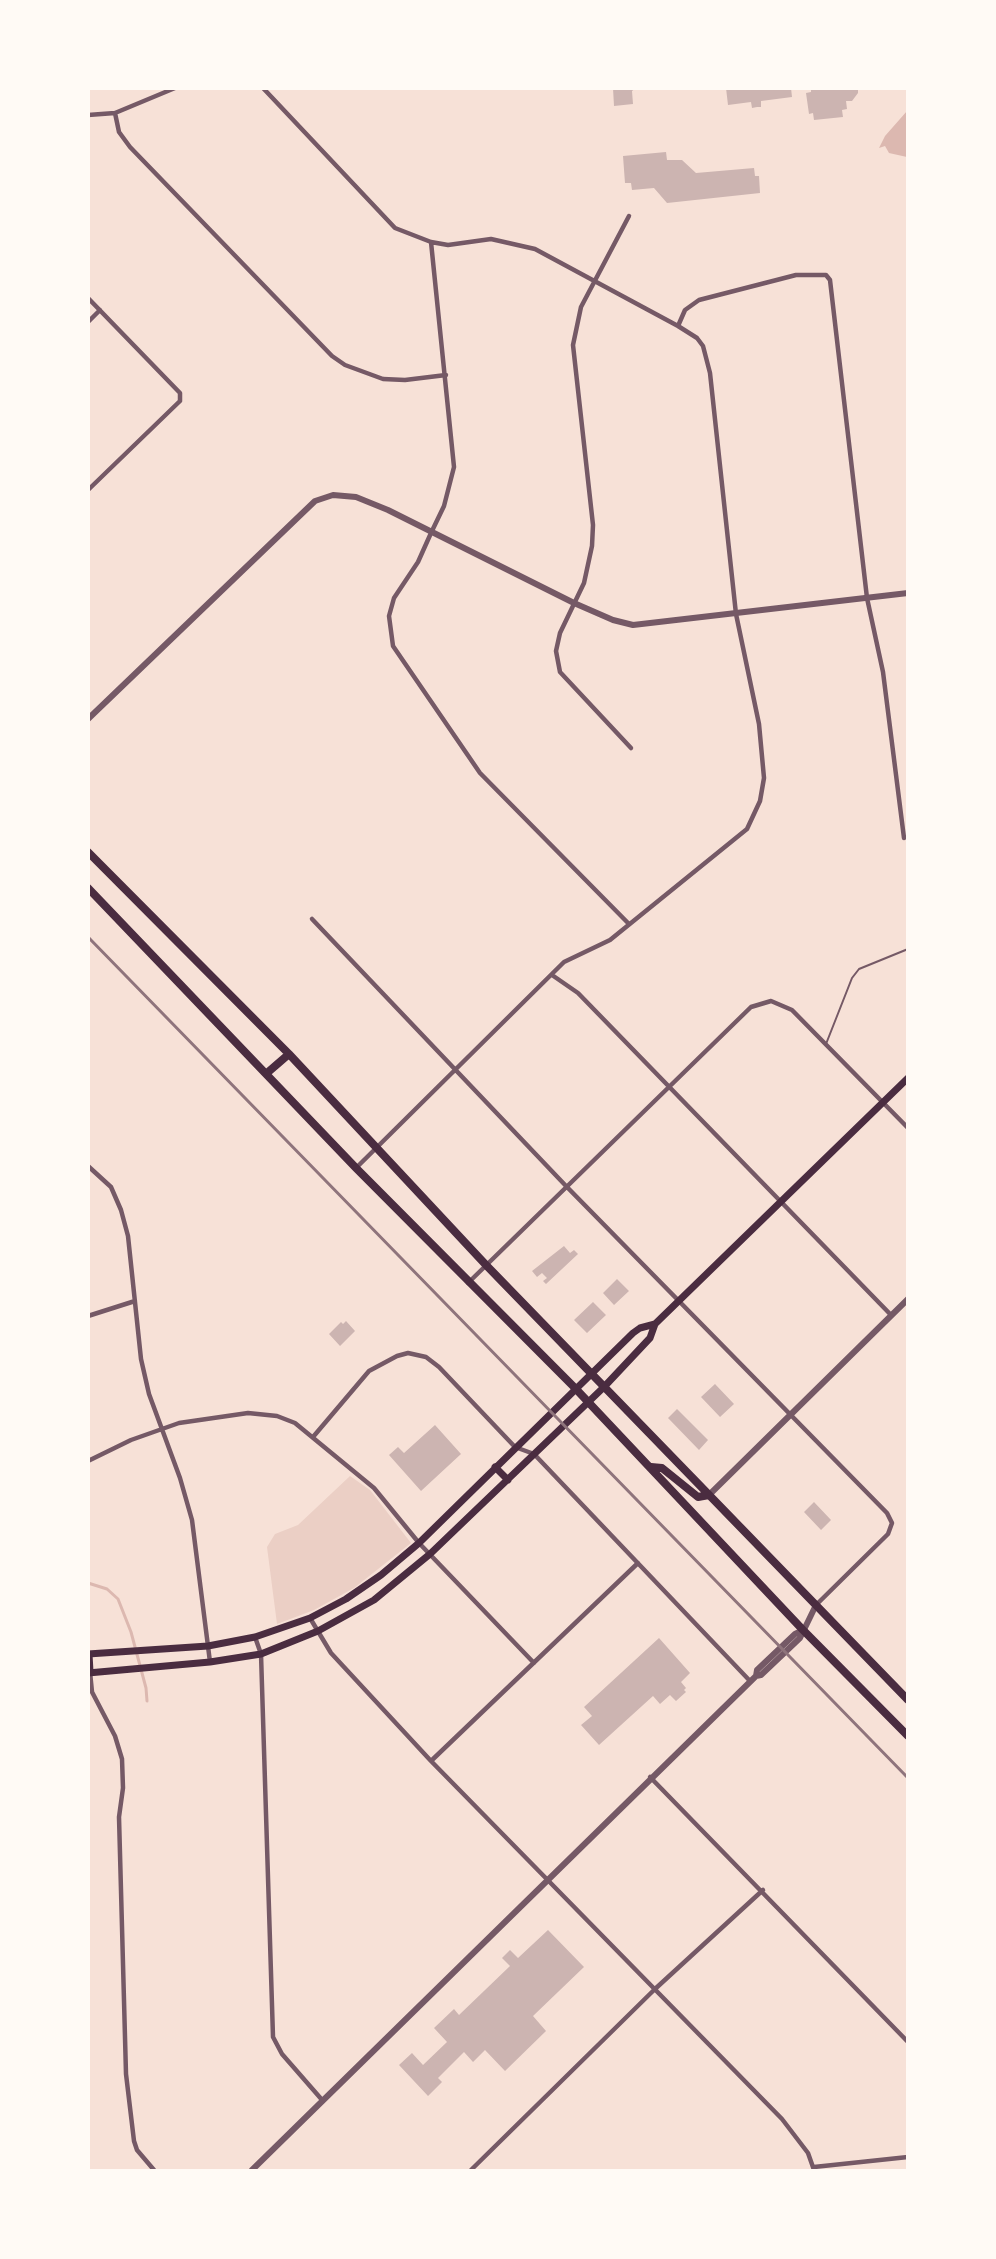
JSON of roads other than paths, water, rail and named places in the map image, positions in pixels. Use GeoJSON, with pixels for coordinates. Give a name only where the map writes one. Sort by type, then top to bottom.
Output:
{"type":"FeatureCollection","features":[{"type":"Feature","properties":{"kind":"main road"},"geometry":{"type":"LineString","coordinates":[[88,852],[289,1054],[486,1265],[908,1700]]}},
{"type":"Feature","properties":{"kind":"main road"},"geometry":{"type":"LineString","coordinates":[[88,888],[468,1283],[575,1388],[802,1630],[908,1736]]}},
{"type":"Feature","properties":{"kind":"main road"},"geometry":{"type":"LineString","coordinates":[[267,1073],[289,1054]]}},
{"type":"Feature","properties":{"kind":"main road"},"geometry":{"type":"LineString","coordinates":[[655,1324],[640,1328],[633,1333],[419,1543],[381,1575],[310,1618],[255,1637],[208,1646],[89,1654],[89,1672],[210,1662],[261,1654],[318,1631],[374,1600],[430,1554],[604,1387],[650,1338],[655,1324],[908,1078]]}},
{"type":"Feature","properties":{"kind":"main road"},"geometry":{"type":"LineString","coordinates":[[495,1467],[508,1480]]}},
{"type":"Feature","properties":{"kind":"main road"},"geometry":{"type":"LineString","coordinates":[[651,1467],[662,1468],[698,1497],[709,1495]]}},
{"type":"Feature","properties":{"kind":"street"},"geometry":{"type":"LineString","coordinates":[[88,115],[115,113],[175,88]]}},
{"type":"Feature","properties":{"kind":"street"},"geometry":{"type":"LineString","coordinates":[[263,88],[395,228],[431,242],[448,245],[491,240],[510,242],[535,249],[678,326],[697,338],[703,346],[710,373],[736,614],[759,724],[764,778],[760,801],[747,829],[610,940],[564,962],[356,1168]]}},
{"type":"Feature","properties":{"kind":"street"},"geometry":{"type":"LineString","coordinates":[[115,113],[119,132],[130,147],[332,356],[345,364],[383,379],[405,380],[446,375]]}},
{"type":"Feature","properties":{"kind":"street"},"geometry":{"type":"LineString","coordinates":[[629,216],[581,307],[573,345],[593,525],[592,546],[584,583],[560,633],[556,651],[560,672],[631,748]]}},
{"type":"Feature","properties":{"kind":"street"},"geometry":{"type":"LineString","coordinates":[[431,242],[454,467],[444,506],[418,562],[394,598],[389,616],[393,646],[480,773],[629,924]]}},
{"type":"Feature","properties":{"kind":"street"},"geometry":{"type":"LineString","coordinates":[[678,326],[685,310],[699,300],[796,275],[826,275],[830,280],[867,598],[883,672],[904,838]]}},
{"type":"Feature","properties":{"kind":"street"},"geometry":{"type":"LineString","coordinates":[[88,298],[180,393],[180,401],[88,490]]}},
{"type":"Feature","properties":{"kind":"street"},"geometry":{"type":"LineString","coordinates":[[88,322],[100,310]]}},
{"type":"Feature","properties":{"kind":"street"},"geometry":{"type":"LineString","coordinates":[[88,719],[315,501],[333,495],[356,497],[388,510],[574,603],[613,620],[633,625],[908,593]]}},
{"type":"Feature","properties":{"kind":"street"},"geometry":{"type":"LineString","coordinates":[[252,2170],[651,1777],[750,1681],[761,1675],[800,1638],[816,1605],[888,1534],[892,1523],[887,1513],[566,1186],[312,919]]}},
{"type":"Feature","properties":{"kind":"street"},"geometry":{"type":"LineString","coordinates":[[552,975],[578,993],[891,1315]]}},
{"type":"Feature","properties":{"kind":"street"},"geometry":{"type":"LineString","coordinates":[[468,1283],[751,1007],[771,1001],[792,1010],[908,1128]]}},
{"type":"Feature","properties":{"kind":"street"},"geometry":{"type":"LineString","coordinates":[[88,1166],[111,1187],[121,1210],[128,1236],[141,1359],[149,1394],[180,1478],[192,1520],[210,1662]]}},
{"type":"Feature","properties":{"kind":"street"},"geometry":{"type":"LineString","coordinates":[[709,1495],[908,1299]]}},
{"type":"Feature","properties":{"kind":"street"},"geometry":{"type":"LineString","coordinates":[[88,1316],[135,1301]]}},
{"type":"Feature","properties":{"kind":"street"},"geometry":{"type":"LineString","coordinates":[[313,1437],[352,1388],[369,1371],[391,1358],[408,1353],[426,1357],[439,1367],[515,1447],[534,1454],[750,1681]]}},
{"type":"Feature","properties":{"kind":"street"},"geometry":{"type":"LineString","coordinates":[[88,1461],[179,1423],[248,1413],[277,1416],[295,1423],[374,1488],[419,1543],[534,1663]]}},
{"type":"Feature","properties":{"kind":"street"},"geometry":{"type":"LineString","coordinates":[[431,1761],[638,1563]]}},
{"type":"Feature","properties":{"kind":"street"},"geometry":{"type":"LineString","coordinates":[[310,1618],[331,1653],[431,1761],[782,2119],[808,2152],[814,2169],[908,2157]]}},
{"type":"Feature","properties":{"kind":"street"},"geometry":{"type":"LineString","coordinates":[[255,1637],[261,1654],[273,2037],[282,2054],[323,2101]]}},
{"type":"Feature","properties":{"kind":"street"},"geometry":{"type":"LineString","coordinates":[[89,1672],[92,1692],[116,1736],[122,1759],[123,1788],[119,1817],[126,2074],[134,2141],[137,2150],[154,2170]]}},
{"type":"Feature","properties":{"kind":"street"},"geometry":{"type":"LineString","coordinates":[[651,1777],[908,2042]]}},
{"type":"Feature","properties":{"kind":"street"},"geometry":{"type":"LineString","coordinates":[[471,2170],[655,1989],[763,1890]]}},
{"type":"Feature","properties":{"kind":"lane"},"geometry":{"type":"LineString","coordinates":[[826,1044],[852,978],[859,969],[908,949]]}},
{"type":"Feature","properties":{"kind":"waterway"},"geometry":{"type":"LineString","coordinates":[[88,1583],[107,1589],[118,1599],[131,1632],[146,1688],[147,1701]]}},
{"type":"Feature","properties":{"kind":"railway"},"geometry":{"type":"LineString","coordinates":[[88,937],[908,1778]]}}]}
